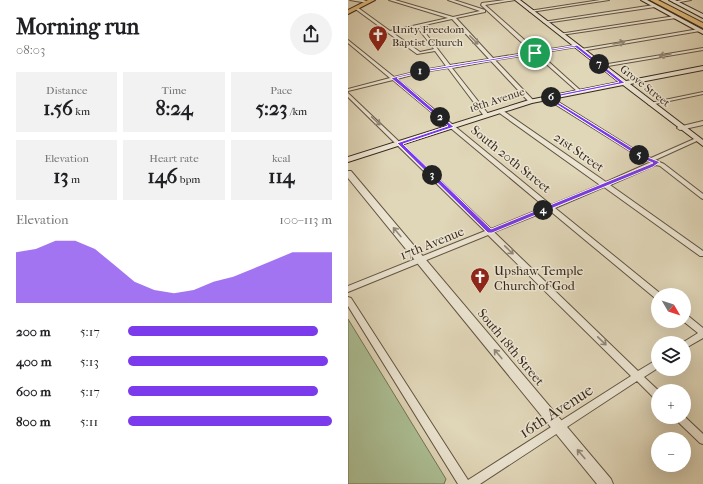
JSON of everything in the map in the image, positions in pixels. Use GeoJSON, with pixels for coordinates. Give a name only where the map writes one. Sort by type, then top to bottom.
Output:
{"type":"FeatureCollection","features":[{"type":"Feature","properties":{"kind":"highway"},"geometry":{"type":"LineString","coordinates":[[661,0],[703,21]]}},
{"type":"Feature","properties":{"kind":"highway"},"geometry":{"type":"LineString","coordinates":[[653,3],[702,29]]}},
{"type":"Feature","properties":{"kind":"main road","name":"Grove Street"},"geometry":{"type":"LineString","coordinates":[[517,0],[680,128],[703,144]]}},
{"type":"Feature","properties":{"kind":"main road"},"geometry":{"type":"LineString","coordinates":[[643,0],[653,3],[675,17],[702,29]]}},
{"type":"Feature","properties":{"kind":"main road"},"geometry":{"type":"LineString","coordinates":[[348,12],[370,1]]}},
{"type":"Feature","properties":{"kind":"main road"},"geometry":{"type":"LineString","coordinates":[[673,1],[701,14]]}},
{"type":"Feature","properties":{"kind":"main road","name":"18th Avenue"},"geometry":{"type":"LineString","coordinates":[[348,160],[486,115],[547,97],[703,68]]}},
{"type":"Feature","properties":{"kind":"street"},"geometry":{"type":"LineString","coordinates":[[352,0],[370,1]]}},
{"type":"Feature","properties":{"kind":"street"},"geometry":{"type":"LineString","coordinates":[[391,0],[453,18],[532,101]]}},
{"type":"Feature","properties":{"kind":"street"},"geometry":{"type":"LineString","coordinates":[[390,32],[484,11],[450,0]]}},
{"type":"Feature","properties":{"kind":"street"},"geometry":{"type":"LineString","coordinates":[[513,0],[482,4],[578,91]]}},
{"type":"Feature","properties":{"kind":"street"},"geometry":{"type":"LineString","coordinates":[[531,11],[607,0]]}},
{"type":"Feature","properties":{"kind":"street"},"geometry":{"type":"LineString","coordinates":[[673,1],[689,0]]}},
{"type":"Feature","properties":{"kind":"street"},"geometry":{"type":"LineString","coordinates":[[546,22],[653,3]]}},
{"type":"Feature","properties":{"kind":"street"},"geometry":{"type":"LineString","coordinates":[[356,8],[419,53],[436,50]]}},
{"type":"Feature","properties":{"kind":"street"},"geometry":{"type":"LineString","coordinates":[[561,34],[675,17]]}},
{"type":"Feature","properties":{"kind":"street"},"geometry":{"type":"LineString","coordinates":[[418,26],[486,115]]}},
{"type":"Feature","properties":{"kind":"street"},"geometry":{"type":"LineString","coordinates":[[348,90],[393,78],[449,67],[702,29]]}},
{"type":"Feature","properties":{"kind":"street","name":"South 20th Street"},"geometry":{"type":"LineString","coordinates":[[348,41],[651,290]]}},
{"type":"Feature","properties":{"kind":"street"},"geometry":{"type":"LineString","coordinates":[[602,66],[703,48]]}},
{"type":"Feature","properties":{"kind":"street"},"geometry":{"type":"LineString","coordinates":[[650,104],[703,93]]}},
{"type":"Feature","properties":{"kind":"street"},"geometry":{"type":"LineString","coordinates":[[348,94],[651,389]]}},
{"type":"Feature","properties":{"kind":"street"},"geometry":{"type":"LineString","coordinates":[[547,97],[654,161],[665,166],[703,197]]}},
{"type":"Feature","properties":{"kind":"street","name":"21st Street"},"geometry":{"type":"LineString","coordinates":[[500,111],[703,254]]}},
{"type":"Feature","properties":{"kind":"street"},"geometry":{"type":"LineString","coordinates":[[680,128],[703,123]]}},
{"type":"Feature","properties":{"kind":"street","name":"17th Avenue"},"geometry":{"type":"LineString","coordinates":[[348,290],[605,185],[696,140]]}},
{"type":"Feature","properties":{"kind":"street","name":"South 18th Street"},"geometry":{"type":"LineString","coordinates":[[348,173],[606,484]]}},
{"type":"Feature","properties":{"kind":"street"},"geometry":{"type":"LineString","coordinates":[[348,300],[464,484]]}},
{"type":"Feature","properties":{"kind":"street"},"geometry":{"type":"LineString","coordinates":[[691,323],[703,334],[691,342]]}},
{"type":"Feature","properties":{"kind":"street","name":"16th Avenue"},"geometry":{"type":"LineString","coordinates":[[471,484],[651,368]]}},
{"type":"Feature","properties":{"kind":"street"},"geometry":{"type":"LineString","coordinates":[[686,424],[703,440]]}},
{"type":"Feature","properties":{"kind":"green space"},"geometry":{"type":"Polygon","coordinates":[[[348,319],[446,479],[444,484],[348,484],[348,319]]]}},
{"type":"Feature","properties":{"kind":"place","name":"Unity Freedom Baptist Church"},"geometry":{"type":"Point","coordinates":[378,52]}},
{"type":"Feature","properties":{"kind":"place","name":"Upshaw Temple Church of God"},"geometry":{"type":"Point","coordinates":[480,294]}},
{"type":"Feature","properties":{"kind":"route"},"geometry":{"type":"LineString","coordinates":[[576,46],[623,83],[547,97],[643,157],[657,162],[654,165],[490,232],[400,143],[451,127],[393,78],[423,71],[535,53],[576,46]]}}]}
